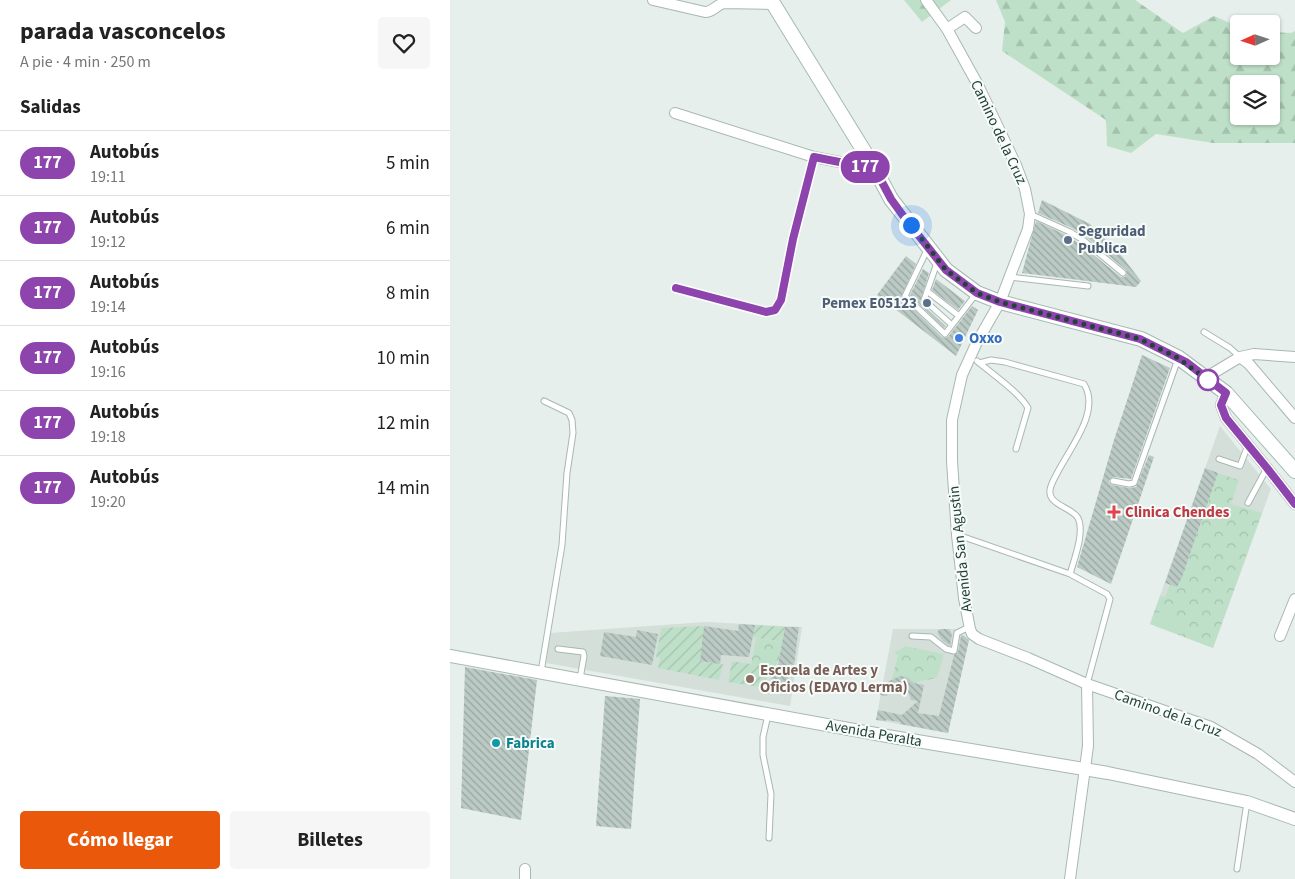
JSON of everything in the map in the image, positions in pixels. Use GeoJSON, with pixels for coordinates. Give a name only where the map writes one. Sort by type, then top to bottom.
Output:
{"type":"FeatureCollection","features":[{"type":"Feature","properties":{"kind":"main road"},"geometry":{"type":"LineString","coordinates":[[773,2],[875,169],[891,199],[946,270],[977,293],[1000,302],[1140,339],[1178,358],[1226,393],[1295,471]]}},
{"type":"Feature","properties":{"kind":"street"},"geometry":{"type":"LineString","coordinates":[[653,0],[705,12],[710,12],[718,5],[724,3],[773,2]]}},
{"type":"Feature","properties":{"kind":"street","name":"Camino de la Cruz"},"geometry":{"type":"LineString","coordinates":[[926,0],[947,30],[978,85],[1016,165],[1025,189],[1030,214],[1028,229],[1000,302]]}},
{"type":"Feature","properties":{"kind":"street"},"geometry":{"type":"LineString","coordinates":[[947,30],[966,17],[976,28]]}},
{"type":"Feature","properties":{"kind":"street"},"geometry":{"type":"LineString","coordinates":[[676,113],[814,157],[875,169]]}},
{"type":"Feature","properties":{"kind":"street","name":"Avenida San Agustin"},"geometry":{"type":"LineString","coordinates":[[1000,302],[975,359],[962,375],[952,420],[952,461],[957,535],[969,627],[972,634],[979,639],[1087,684]]}},
{"type":"Feature","properties":{"kind":"street"},"geometry":{"type":"LineString","coordinates":[[1205,378],[1240,357],[1254,354],[1295,357]]}},
{"type":"Feature","properties":{"kind":"street"},"geometry":{"type":"LineString","coordinates":[[1240,357],[1249,364],[1295,418]]}},
{"type":"Feature","properties":{"kind":"street"},"geometry":{"type":"LineString","coordinates":[[1226,393],[1221,405],[1222,412],[1295,504]]}},
{"type":"Feature","properties":{"kind":"street"},"geometry":{"type":"LineString","coordinates":[[1267,468],[1284,458]]}},
{"type":"Feature","properties":{"kind":"street"},"geometry":{"type":"LineString","coordinates":[[1280,636],[1295,599]]}},
{"type":"Feature","properties":{"kind":"street","name":"Avenida Peralta"},"geometry":{"type":"LineString","coordinates":[[450,656],[1084,770],[1247,802],[1295,819]]}},
{"type":"Feature","properties":{"kind":"street"},"geometry":{"type":"LineString","coordinates":[[1070,879],[1088,746],[1087,684]]}},
{"type":"Feature","properties":{"kind":"street","name":"Camino de la Cruz"},"geometry":{"type":"LineString","coordinates":[[1087,684],[1211,727],[1258,754],[1295,782]]}},
{"type":"Feature","properties":{"kind":"lane"},"geometry":{"type":"LineString","coordinates":[[676,288],[766,312],[775,310],[781,300],[793,239],[814,157]]}},
{"type":"Feature","properties":{"kind":"lane"},"geometry":{"type":"LineString","coordinates":[[1030,214],[1083,240],[1123,273]]}},
{"type":"Feature","properties":{"kind":"lane"},"geometry":{"type":"LineString","coordinates":[[928,248],[905,296],[945,334],[977,293]]}},
{"type":"Feature","properties":{"kind":"lane"},"geometry":{"type":"LineString","coordinates":[[938,260],[924,300],[952,324]]}},
{"type":"Feature","properties":{"kind":"lane"},"geometry":{"type":"LineString","coordinates":[[1010,277],[1088,286]]}},
{"type":"Feature","properties":{"kind":"lane"},"geometry":{"type":"LineString","coordinates":[[927,291],[959,316]]}},
{"type":"Feature","properties":{"kind":"lane"},"geometry":{"type":"LineString","coordinates":[[1204,332],[1230,348],[1240,357]]}},
{"type":"Feature","properties":{"kind":"lane"},"geometry":{"type":"LineString","coordinates":[[1113,480],[1129,484],[1134,483],[1178,358]]}},
{"type":"Feature","properties":{"kind":"lane"},"geometry":{"type":"LineString","coordinates":[[975,359],[1025,403],[1028,408],[1016,449]]}},
{"type":"Feature","properties":{"kind":"lane"},"geometry":{"type":"LineString","coordinates":[[975,359],[1005,362],[1084,384],[1089,392],[1090,406],[1080,435],[1065,457],[1050,488],[1051,497],[1056,503],[1076,516],[1080,523],[1081,531],[1070,574]]}},
{"type":"Feature","properties":{"kind":"lane"},"geometry":{"type":"LineString","coordinates":[[541,672],[562,545],[567,473],[573,433],[572,420],[569,413],[544,401]]}},
{"type":"Feature","properties":{"kind":"lane"},"geometry":{"type":"LineString","coordinates":[[1219,459],[1240,466],[1248,445]]}},
{"type":"Feature","properties":{"kind":"lane"},"geometry":{"type":"LineString","coordinates":[[1248,503],[1267,468]]}},
{"type":"Feature","properties":{"kind":"lane"},"geometry":{"type":"LineString","coordinates":[[957,535],[1070,574],[1096,587],[1110,597],[1087,684]]}},
{"type":"Feature","properties":{"kind":"lane"},"geometry":{"type":"LineString","coordinates":[[912,636],[931,637],[946,650],[954,651],[958,633],[969,627]]}},
{"type":"Feature","properties":{"kind":"lane"},"geometry":{"type":"LineString","coordinates":[[558,649],[583,652],[580,679]]}},
{"type":"Feature","properties":{"kind":"lane"},"geometry":{"type":"LineString","coordinates":[[768,714],[763,738],[763,755],[771,794],[769,838]]}},
{"type":"Feature","properties":{"kind":"lane"},"geometry":{"type":"LineString","coordinates":[[1237,869],[1247,802]]}},
{"type":"Feature","properties":{"kind":"shaded area"},"geometry":{"type":"Polygon","coordinates":[[[1220,426],[1271,489],[1213,648],[1150,624],[1220,426]]]}},
{"type":"Feature","properties":{"kind":"shaded area","name":"Escuela de Artes y Oficios (EDAYO Lerma)"},"geometry":{"type":"Polygon","coordinates":[[[705,622],[802,627],[790,706],[546,663],[550,633],[705,622]]]}},
{"type":"Feature","properties":{"kind":"shaded area"},"geometry":{"type":"Polygon","coordinates":[[[893,629],[960,629],[960,633],[969,640],[948,733],[876,720],[893,629]]]}},
{"type":"Feature","properties":{"kind":"green space"},"geometry":{"type":"Polygon","coordinates":[[[904,0],[951,0],[922,22],[904,0]]]}},
{"type":"Feature","properties":{"kind":"green space"},"geometry":{"type":"Polygon","coordinates":[[[996,0],[1135,0],[1183,33],[1214,16],[1230,23],[1230,65],[1280,65],[1280,32],[1291,33],[1295,31],[1295,143],[1213,143],[1156,134],[1131,153],[1107,146],[1106,120],[1002,51],[1005,22],[996,0]]]}},
{"type":"Feature","properties":{"kind":"green space"},"geometry":{"type":"Polygon","coordinates":[[[1218,473],[1239,480],[1231,504],[1262,513],[1213,648],[1150,624],[1160,596],[1165,597],[1170,584],[1182,576],[1218,473]]]}},
{"type":"Feature","properties":{"kind":"green space"},"geometry":{"type":"Polygon","coordinates":[[[1158,612],[1187,622],[1182,635],[1154,624],[1158,612]]]}},
{"type":"Feature","properties":{"kind":"green space"},"geometry":{"type":"Polygon","coordinates":[[[755,625],[785,627],[782,642],[753,637],[755,625]]]}},
{"type":"Feature","properties":{"kind":"green space"},"geometry":{"type":"Polygon","coordinates":[[[704,626],[700,661],[723,664],[719,680],[658,668],[660,658],[656,657],[661,628],[704,626]]]}},
{"type":"Feature","properties":{"kind":"green space"},"geometry":{"type":"Polygon","coordinates":[[[756,638],[782,642],[779,661],[775,669],[751,664],[756,638]]]}},
{"type":"Feature","properties":{"kind":"green space"},"geometry":{"type":"Polygon","coordinates":[[[905,646],[944,654],[937,678],[920,681],[915,684],[904,677],[892,679],[898,655],[895,653],[905,646]]]}},
{"type":"Feature","properties":{"kind":"green space"},"geometry":{"type":"Polygon","coordinates":[[[732,661],[769,667],[765,688],[728,682],[732,661]]]}},
{"type":"Feature","properties":{"kind":"building","name":"Seguridad Publica"},"geometry":{"type":"Polygon","coordinates":[[[1042,200],[1090,224],[1121,255],[1141,281],[1136,287],[1022,273],[1036,221],[1068,236],[1121,277],[1125,277],[1127,274],[1126,270],[1085,236],[1038,213],[1042,200]]]}},
{"type":"Feature","properties":{"kind":"building"},"geometry":{"type":"Polygon","coordinates":[[[906,256],[916,264],[901,297],[942,337],[948,337],[972,306],[978,310],[956,356],[877,295],[906,256]]]}},
{"type":"Feature","properties":{"kind":"building"},"geometry":{"type":"Polygon","coordinates":[[[923,269],[929,273],[920,302],[946,326],[944,328],[910,295],[923,269]]]}},
{"type":"Feature","properties":{"kind":"building"},"geometry":{"type":"Polygon","coordinates":[[[936,279],[965,301],[958,310],[932,290],[936,279]]]}},
{"type":"Feature","properties":{"kind":"building","name":"Clinica Chendes"},"geometry":{"type":"Polygon","coordinates":[[[1142,355],[1170,368],[1131,479],[1113,477],[1109,480],[1109,483],[1112,485],[1129,488],[1136,487],[1149,455],[1154,457],[1111,584],[1077,567],[1114,440],[1142,355]]]}},
{"type":"Feature","properties":{"kind":"building"},"geometry":{"type":"Polygon","coordinates":[[[1205,468],[1218,473],[1177,587],[1165,583],[1205,468]]]}},
{"type":"Feature","properties":{"kind":"building"},"geometry":{"type":"Polygon","coordinates":[[[739,624],[755,625],[749,657],[721,655],[720,664],[700,661],[704,626],[738,631],[739,624]]]}},
{"type":"Feature","properties":{"kind":"building"},"geometry":{"type":"Polygon","coordinates":[[[785,627],[799,627],[794,665],[790,664],[786,689],[770,687],[773,670],[777,671],[785,627]]]}},
{"type":"Feature","properties":{"kind":"building"},"geometry":{"type":"Polygon","coordinates":[[[940,629],[949,629],[952,634],[950,646],[938,634],[940,629]]]}},
{"type":"Feature","properties":{"kind":"building"},"geometry":{"type":"Polygon","coordinates":[[[637,630],[658,634],[652,665],[600,656],[604,632],[636,637],[637,630]]]}},
{"type":"Feature","properties":{"kind":"building"},"geometry":{"type":"Polygon","coordinates":[[[963,635],[969,640],[948,733],[900,724],[900,722],[876,720],[878,710],[902,715],[918,701],[911,700],[907,689],[894,687],[888,692],[887,696],[880,695],[885,683],[900,676],[907,677],[914,683],[924,685],[918,713],[939,716],[954,655],[958,652],[961,636],[963,635]]]}},
{"type":"Feature","properties":{"kind":"building","name":"Fabrica"},"geometry":{"type":"Polygon","coordinates":[[[465,667],[537,680],[521,820],[461,808],[465,667]]]}},
{"type":"Feature","properties":{"kind":"building"},"geometry":{"type":"Polygon","coordinates":[[[605,696],[640,699],[631,829],[596,826],[605,696]]]}},
{"type":"Feature","properties":{"kind":"bus line","name":"177"},"geometry":{"type":"LineString","coordinates":[[676,288],[766,312],[775,310],[781,300],[793,239],[814,157],[875,169],[891,199],[946,270],[977,293],[1000,302],[1140,339],[1186,362],[1226,393],[1221,405],[1222,412],[1295,504]]}},
{"type":"Feature","properties":{"kind":"place","name":"Seguridad Publica"},"geometry":{"type":"Point","coordinates":[1068,240]}},
{"type":"Feature","properties":{"kind":"place","name":"Pemex E05123"},"geometry":{"type":"Point","coordinates":[927,303]}},
{"type":"Feature","properties":{"kind":"place","name":"Oxxo"},"geometry":{"type":"Point","coordinates":[959,338]}},
{"type":"Feature","properties":{"kind":"place","name":"Clinica Chendes"},"geometry":{"type":"Point","coordinates":[1114,512]}},
{"type":"Feature","properties":{"kind":"place","name":"Escuela de Artes y Oficios (EDAYO Lerma)"},"geometry":{"type":"Point","coordinates":[750,679]}},
{"type":"Feature","properties":{"kind":"place","name":"Fabrica"},"geometry":{"type":"Point","coordinates":[496,743]}},
{"type":"Feature","properties":{"kind":"route"},"geometry":{"type":"LineString","coordinates":[[911,225],[946,270],[977,293],[1000,302],[1140,339],[1186,362],[1208,380]]}}]}
